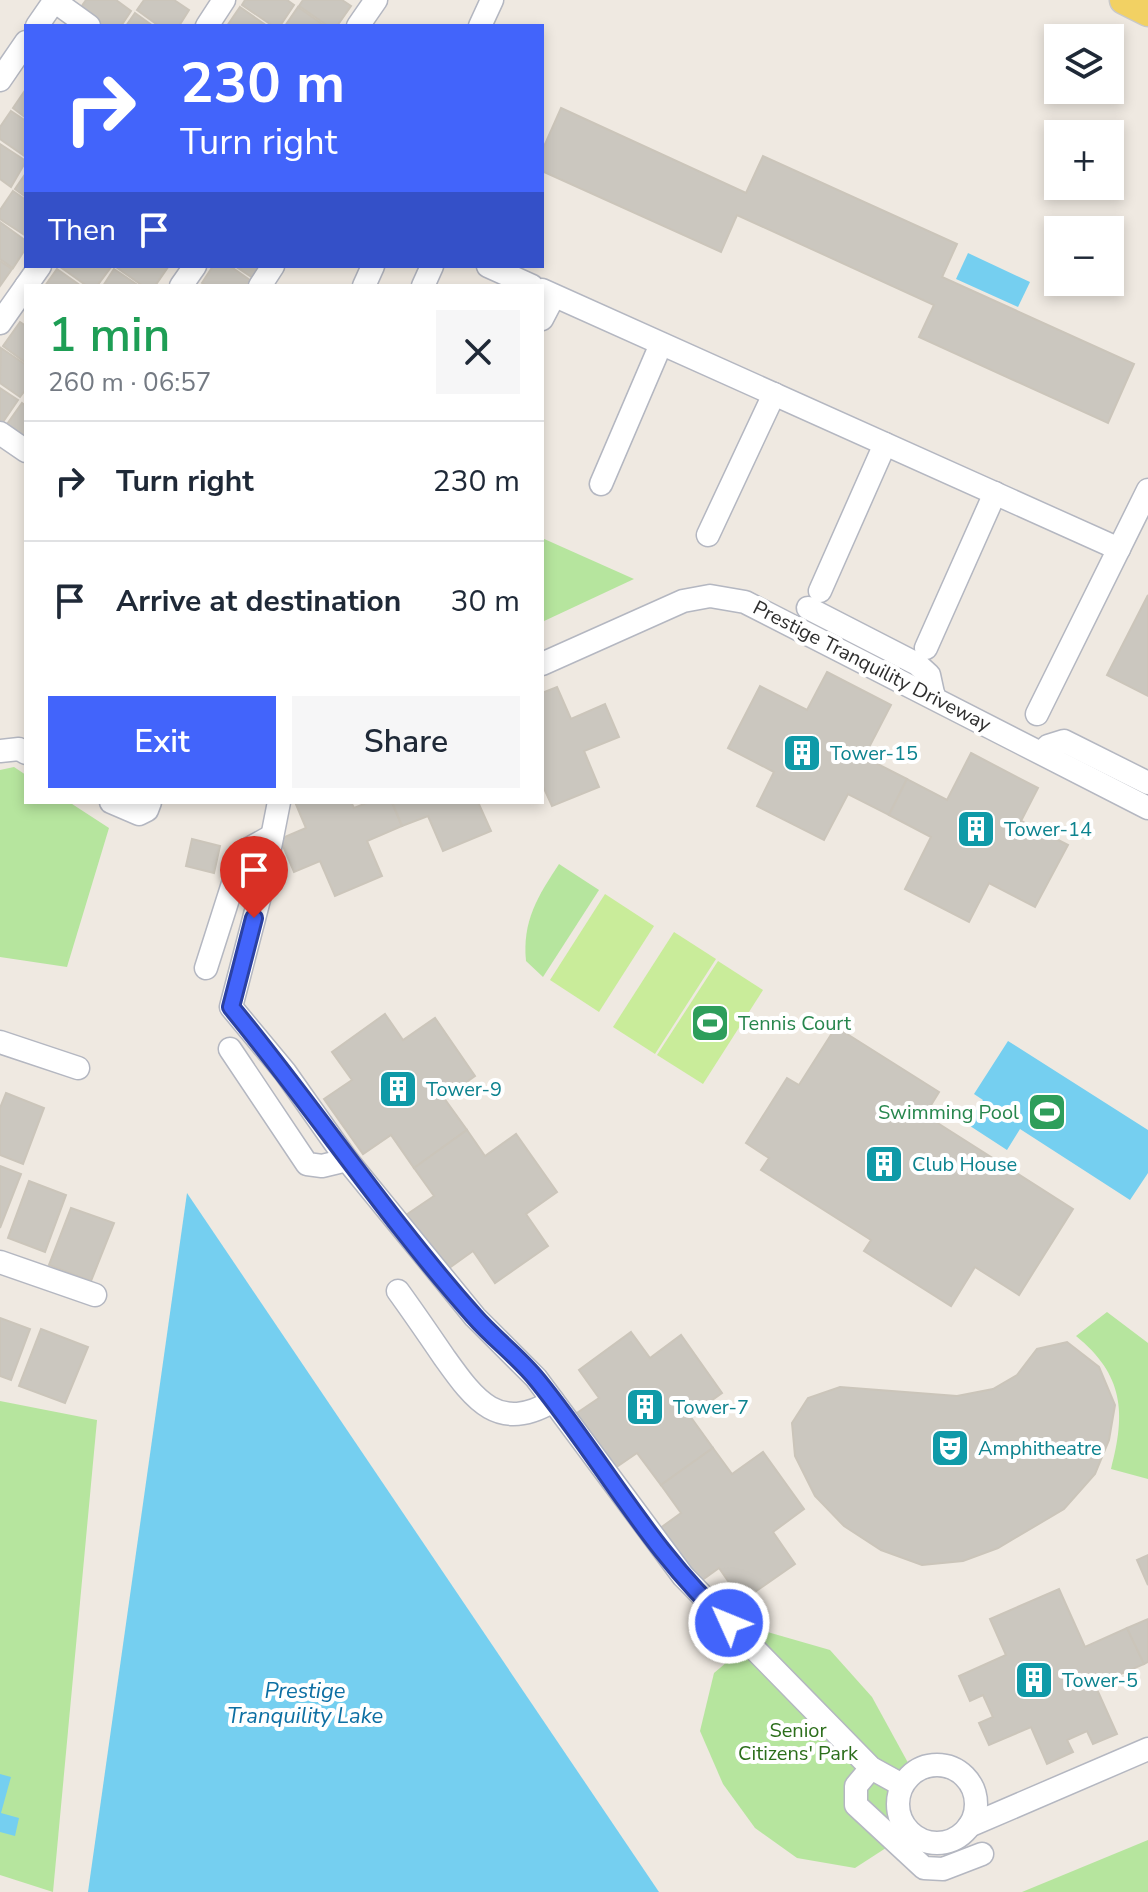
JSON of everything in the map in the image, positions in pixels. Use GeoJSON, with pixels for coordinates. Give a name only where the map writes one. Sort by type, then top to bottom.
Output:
{"type":"FeatureCollection","features":[{"type":"Feature","properties":{"kind":"main road"},"geometry":{"type":"LineString","coordinates":[[1124,0],[1148,12]]}},
{"type":"Feature","properties":{"kind":"street"},"geometry":{"type":"LineString","coordinates":[[38,24],[54,0],[86,24]]}},
{"type":"Feature","properties":{"kind":"street"},"geometry":{"type":"LineString","coordinates":[[208,24],[224,0]]}},
{"type":"Feature","properties":{"kind":"street"},"geometry":{"type":"LineString","coordinates":[[359,24],[376,0]]}},
{"type":"Feature","properties":{"kind":"street"},"geometry":{"type":"LineString","coordinates":[[481,24],[492,0]]}},
{"type":"Feature","properties":{"kind":"street"},"geometry":{"type":"LineString","coordinates":[[0,80],[24,45]]}},
{"type":"Feature","properties":{"kind":"street"},"geometry":{"type":"LineString","coordinates":[[492,268],[528,284]]}},
{"type":"Feature","properties":{"kind":"street"},"geometry":{"type":"LineString","coordinates":[[0,323],[24,289]]}},
{"type":"Feature","properties":{"kind":"street"},"geometry":{"type":"LineString","coordinates":[[548,293],[1119,549]]}},
{"type":"Feature","properties":{"kind":"street"},"geometry":{"type":"LineString","coordinates":[[601,484],[661,344]]}},
{"type":"Feature","properties":{"kind":"street"},"geometry":{"type":"LineString","coordinates":[[708,535],[774,394]]}},
{"type":"Feature","properties":{"kind":"street"},"geometry":{"type":"LineString","coordinates":[[0,433],[24,450]]}},
{"type":"Feature","properties":{"kind":"street"},"geometry":{"type":"LineString","coordinates":[[885,444],[814,599],[917,664],[929,675],[934,698]]}},
{"type":"Feature","properties":{"kind":"street"},"geometry":{"type":"LineString","coordinates":[[1037,714],[1148,490]]}},
{"type":"Feature","properties":{"kind":"street"},"geometry":{"type":"LineString","coordinates":[[926,648],[995,493]]}},
{"type":"Feature","properties":{"kind":"street","name":"Prestige Tranquility Driveway"},"geometry":{"type":"LineString","coordinates":[[544,663],[683,601],[710,596],[745,602],[1148,808]]}},
{"type":"Feature","properties":{"kind":"street"},"geometry":{"type":"LineString","coordinates":[[1042,752],[1048,746],[1064,741],[1148,783]]}},
{"type":"Feature","properties":{"kind":"street"},"geometry":{"type":"LineString","coordinates":[[0,751],[19,749],[24,752]]}},
{"type":"Feature","properties":{"kind":"street"},"geometry":{"type":"LineString","coordinates":[[115,804],[139,814],[147,810],[149,804]]}},
{"type":"Feature","properties":{"kind":"street"},"geometry":{"type":"LineString","coordinates":[[279,804],[262,888],[231,1007],[285,1072],[347,1160],[475,1317],[536,1378],[683,1576],[871,1768],[902,1785]]}},
{"type":"Feature","properties":{"kind":"street"},"geometry":{"type":"LineString","coordinates":[[206,968],[243,852],[272,836]]}},
{"type":"Feature","properties":{"kind":"street"},"geometry":{"type":"LineString","coordinates":[[0,1042],[78,1068]]}},
{"type":"Feature","properties":{"kind":"street"},"geometry":{"type":"LineString","coordinates":[[230,1049],[307,1164],[322,1166],[347,1160]]}},
{"type":"Feature","properties":{"kind":"street"},"geometry":{"type":"LineString","coordinates":[[0,1262],[95,1295]]}},
{"type":"Feature","properties":{"kind":"street"},"geometry":{"type":"LineString","coordinates":[[398,1291],[474,1399],[487,1407],[516,1414],[530,1412],[553,1401]]}},
{"type":"Feature","properties":{"kind":"street"},"geometry":{"type":"LineString","coordinates":[[969,1826],[1148,1749]]}},
{"type":"Feature","properties":{"kind":"street"},"geometry":{"type":"LineString","coordinates":[[936,1765],[961,1774],[969,1783],[976,1804],[969,1826],[960,1836],[935,1843],[911,1834],[898,1811],[902,1785],[923,1768],[936,1765]]}},
{"type":"Feature","properties":{"kind":"street"},"geometry":{"type":"LineString","coordinates":[[871,1768],[856,1786],[856,1805],[916,1863],[938,1870],[982,1854]]}},
{"type":"Feature","properties":{"kind":"green space"},"geometry":{"type":"Polygon","coordinates":[[[544,539],[634,579],[544,621],[544,539]]]}},
{"type":"Feature","properties":{"kind":"green space"},"geometry":{"type":"Polygon","coordinates":[[[14,767],[24,774],[24,804],[72,804],[109,828],[67,967],[0,957],[0,770],[14,767]]]}},
{"type":"Feature","properties":{"kind":"green space"},"geometry":{"type":"Polygon","coordinates":[[[559,864],[599,890],[543,977],[526,961],[525,947],[533,910],[559,864]]]}},
{"type":"Feature","properties":{"kind":"green space"},"geometry":{"type":"Polygon","coordinates":[[[605,894],[654,926],[599,1012],[550,980],[605,894]]]}},
{"type":"Feature","properties":{"kind":"green space"},"geometry":{"type":"Polygon","coordinates":[[[674,932],[716,959],[655,1054],[613,1027],[674,932]]]}},
{"type":"Feature","properties":{"kind":"green space","name":"Tennis Court"},"geometry":{"type":"Polygon","coordinates":[[[718,961],[763,990],[703,1084],[657,1055],[718,961]]]}},
{"type":"Feature","properties":{"kind":"green space"},"geometry":{"type":"Polygon","coordinates":[[[1107,1312],[1148,1343],[1148,1479],[1111,1469],[1119,1430],[1117,1396],[1104,1365],[1076,1336],[1107,1312]]]}},
{"type":"Feature","properties":{"kind":"green space"},"geometry":{"type":"Polygon","coordinates":[[[0,1401],[97,1420],[53,1892],[0,1875],[0,1401]]]}},
{"type":"Feature","properties":{"kind":"green space","name":"Senior Citizens' Park"},"geometry":{"type":"Polygon","coordinates":[[[764,1631],[830,1650],[872,1697],[912,1770],[906,1835],[855,1868],[797,1858],[755,1828],[723,1784],[700,1731],[714,1673],[764,1631]]]}},
{"type":"Feature","properties":{"kind":"green space"},"geometry":{"type":"Polygon","coordinates":[[[1148,1840],[1148,1892],[1022,1892],[1148,1840]]]}},
{"type":"Feature","properties":{"kind":"water"},"geometry":{"type":"Polygon","coordinates":[[[968,253],[1030,282],[1018,307],[956,279],[968,253]]]}},
{"type":"Feature","properties":{"kind":"water","name":"Swimming Pool"},"geometry":{"type":"Polygon","coordinates":[[[1008,1041],[1148,1130],[1148,1173],[1130,1200],[1020,1129],[1007,1150],[967,1124],[983,1100],[974,1094],[1008,1041]]]}},
{"type":"Feature","properties":{"kind":"water","name":"Prestige Tranquility Lake"},"geometry":{"type":"Polygon","coordinates":[[[187,1193],[659,1892],[88,1892],[187,1193]]]}},
{"type":"Feature","properties":{"kind":"water"},"geometry":{"type":"Polygon","coordinates":[[[0,1774],[11,1777],[1,1813],[19,1818],[15,1836],[0,1832],[0,1774]]]}},
{"type":"Feature","properties":{"kind":"building"},"geometry":{"type":"Polygon","coordinates":[[[86,0],[116,0],[131,11],[122,24],[98,24],[79,10],[86,0]]]}},
{"type":"Feature","properties":{"kind":"building"},"geometry":{"type":"Polygon","coordinates":[[[144,0],[174,0],[189,10],[180,24],[156,24],[137,10],[144,0]]]}},
{"type":"Feature","properties":{"kind":"building"},"geometry":{"type":"Polygon","coordinates":[[[245,0],[287,0],[294,5],[281,24],[270,24],[242,5],[245,0]]]}},
{"type":"Feature","properties":{"kind":"building"},"geometry":{"type":"Polygon","coordinates":[[[303,0],[342,0],[351,6],[338,24],[325,24],[299,6],[303,0]]]}},
{"type":"Feature","properties":{"kind":"building"},"geometry":{"type":"Polygon","coordinates":[[[240,7],[264,24],[228,24],[240,7]]]}},
{"type":"Feature","properties":{"kind":"building"},"geometry":{"type":"Polygon","coordinates":[[[298,7],[322,24],[286,24],[298,7]]]}},
{"type":"Feature","properties":{"kind":"building"},"geometry":{"type":"Polygon","coordinates":[[[135,13],[150,24],[127,24],[135,13]]]}},
{"type":"Feature","properties":{"kind":"building"},"geometry":{"type":"Polygon","coordinates":[[[24,92],[24,116],[13,108],[24,92]]]}},
{"type":"Feature","properties":{"kind":"building"},"geometry":{"type":"Polygon","coordinates":[[[561,108],[746,193],[763,156],[957,244],[942,277],[1134,364],[1108,423],[919,337],[934,305],[737,215],[721,252],[544,172],[544,146],[561,108]]]}},
{"type":"Feature","properties":{"kind":"building"},"geometry":{"type":"Polygon","coordinates":[[[11,111],[24,120],[24,156],[0,139],[0,127],[11,111]]]}},
{"type":"Feature","properties":{"kind":"building"},"geometry":{"type":"Polygon","coordinates":[[[0,144],[24,160],[24,164],[11,187],[0,179],[0,144]]]}},
{"type":"Feature","properties":{"kind":"building"},"geometry":{"type":"Polygon","coordinates":[[[24,176],[24,196],[15,189],[24,176]]]}},
{"type":"Feature","properties":{"kind":"building"},"geometry":{"type":"Polygon","coordinates":[[[13,191],[24,199],[24,235],[0,219],[0,210],[13,191]]]}},
{"type":"Feature","properties":{"kind":"building"},"geometry":{"type":"Polygon","coordinates":[[[0,222],[24,240],[24,251],[13,268],[0,259],[0,222]]]}},
{"type":"Feature","properties":{"kind":"building"},"geometry":{"type":"Polygon","coordinates":[[[0,261],[12,269],[0,286],[0,261]]]}},
{"type":"Feature","properties":{"kind":"building"},"geometry":{"type":"Polygon","coordinates":[[[62,268],[110,268],[98,284],[84,284],[62,268]]]}},
{"type":"Feature","properties":{"kind":"building"},"geometry":{"type":"Polygon","coordinates":[[[117,268],[167,268],[156,284],[140,284],[117,268]]]}},
{"type":"Feature","properties":{"kind":"building"},"geometry":{"type":"Polygon","coordinates":[[[212,268],[233,268],[254,283],[204,284],[212,268]]]}},
{"type":"Feature","properties":{"kind":"building"},"geometry":{"type":"Polygon","coordinates":[[[238,268],[265,268],[256,280],[238,268]]]}},
{"type":"Feature","properties":{"kind":"building"},"geometry":{"type":"Polygon","coordinates":[[[57,269],[78,284],[46,284],[57,269]]]}},
{"type":"Feature","properties":{"kind":"building"},"geometry":{"type":"Polygon","coordinates":[[[114,269],[136,284],[104,284],[114,269]]]}},
{"type":"Feature","properties":{"kind":"building"},"geometry":{"type":"Polygon","coordinates":[[[20,322],[24,325],[24,362],[3,346],[20,322]]]}},
{"type":"Feature","properties":{"kind":"building"},"geometry":{"type":"Polygon","coordinates":[[[1,348],[24,364],[24,392],[20,397],[0,383],[1,348]]]}},
{"type":"Feature","properties":{"kind":"building"},"geometry":{"type":"Polygon","coordinates":[[[0,388],[18,400],[1,425],[0,424],[0,388]]]}},
{"type":"Feature","properties":{"kind":"building"},"geometry":{"type":"Polygon","coordinates":[[[22,403],[24,404],[24,441],[5,427],[22,403]]]}},
{"type":"Feature","properties":{"kind":"building"},"geometry":{"type":"Polygon","coordinates":[[[1148,595],[1148,696],[1107,675],[1148,595]]]}},
{"type":"Feature","properties":{"kind":"building","name":"Tower-15"},"geometry":{"type":"Polygon","coordinates":[[[827,672],[891,705],[864,757],[907,779],[889,815],[848,794],[824,840],[757,806],[774,772],[728,748],[760,686],[807,710],[827,672]]]}},
{"type":"Feature","properties":{"kind":"building"},"geometry":{"type":"Polygon","coordinates":[[[557,687],[571,719],[605,704],[619,737],[584,751],[599,787],[552,806],[544,788],[544,692],[557,687]]]}},
{"type":"Feature","properties":{"kind":"building","name":"Tower-14"},"geometry":{"type":"Polygon","coordinates":[[[971,753],[1038,788],[1021,821],[1068,845],[1035,907],[989,883],[969,922],[905,889],[931,837],[889,815],[907,779],[947,800],[971,753]]]}},
{"type":"Feature","properties":{"kind":"building"},"geometry":{"type":"Polygon","coordinates":[[[296,804],[352,804],[354,808],[364,804],[393,804],[402,826],[367,841],[382,876],[335,896],[320,861],[294,872],[280,839],[306,828],[296,804]]]}},
{"type":"Feature","properties":{"kind":"building"},"geometry":{"type":"Polygon","coordinates":[[[393,804],[479,804],[491,831],[443,851],[428,816],[402,826],[393,804]]]}},
{"type":"Feature","properties":{"kind":"building"},"geometry":{"type":"Polygon","coordinates":[[[192,839],[220,846],[214,873],[186,866],[192,839]]]}},
{"type":"Feature","properties":{"kind":"building","name":"Tower-9"},"geometry":{"type":"Polygon","coordinates":[[[385,1014],[403,1040],[435,1018],[475,1076],[444,1098],[467,1130],[414,1168],[391,1135],[363,1154],[324,1099],[352,1080],[332,1052],[385,1014]]]}},
{"type":"Feature","properties":{"kind":"building","name":"Club House"},"geometry":{"type":"Polygon","coordinates":[[[836,1027],[939,1092],[925,1115],[1073,1209],[1019,1295],[975,1267],[951,1306],[864,1251],[871,1240],[761,1170],[769,1158],[746,1143],[787,1078],[799,1085],[836,1027]]]}},
{"type":"Feature","properties":{"kind":"building"},"geometry":{"type":"Polygon","coordinates":[[[6,1093],[44,1108],[23,1164],[0,1155],[0,1108],[6,1093]]]}},
{"type":"Feature","properties":{"kind":"building"},"geometry":{"type":"Polygon","coordinates":[[[467,1130],[485,1156],[516,1134],[557,1192],[526,1214],[548,1246],[495,1283],[473,1251],[445,1271],[406,1215],[434,1196],[414,1168],[467,1130]]]}},
{"type":"Feature","properties":{"kind":"building"},"geometry":{"type":"Polygon","coordinates":[[[0,1166],[21,1174],[0,1228],[0,1166]]]}},
{"type":"Feature","properties":{"kind":"building"},"geometry":{"type":"Polygon","coordinates":[[[29,1181],[66,1195],[45,1252],[8,1238],[29,1181]]]}},
{"type":"Feature","properties":{"kind":"building"},"geometry":{"type":"Polygon","coordinates":[[[71,1208],[114,1223],[91,1281],[49,1265],[71,1208]]]}},
{"type":"Feature","properties":{"kind":"building"},"geometry":{"type":"Polygon","coordinates":[[[0,1318],[30,1329],[11,1380],[0,1376],[0,1318]]]}},
{"type":"Feature","properties":{"kind":"building"},"geometry":{"type":"Polygon","coordinates":[[[41,1329],[88,1347],[65,1403],[19,1386],[41,1329]]]}},
{"type":"Feature","properties":{"kind":"building","name":"Tower-7"},"geometry":{"type":"Polygon","coordinates":[[[631,1332],[650,1358],[681,1335],[722,1393],[690,1416],[713,1448],[661,1485],[637,1453],[609,1472],[571,1417],[599,1398],[579,1370],[631,1332]]]}},
{"type":"Feature","properties":{"kind":"building","name":"Amphitheatre"},"geometry":{"type":"Polygon","coordinates":[[[1067,1342],[1099,1367],[1115,1405],[1109,1440],[1095,1474],[1064,1509],[998,1548],[963,1561],[922,1565],[881,1550],[844,1526],[815,1496],[795,1456],[792,1423],[808,1398],[840,1387],[957,1396],[993,1389],[1017,1375],[1037,1349],[1067,1342]]]}},
{"type":"Feature","properties":{"kind":"building"},"geometry":{"type":"Polygon","coordinates":[[[713,1448],[732,1474],[763,1452],[804,1509],[773,1532],[795,1564],[742,1601],[719,1568],[698,1583],[659,1529],[681,1513],[661,1485],[713,1448]]]}},
{"type":"Feature","properties":{"kind":"building"},"geometry":{"type":"Polygon","coordinates":[[[1148,1555],[1148,1585],[1137,1560],[1148,1555]]]}},
{"type":"Feature","properties":{"kind":"building","name":"Tower-5"},"geometry":{"type":"Polygon","coordinates":[[[1059,1589],[1085,1647],[1127,1628],[1144,1664],[1095,1685],[1117,1734],[1093,1744],[1087,1731],[1067,1740],[1073,1752],[1047,1764],[1031,1727],[989,1745],[979,1723],[993,1717],[983,1695],[970,1701],[959,1676],[1006,1655],[990,1619],[1059,1589]]]}},
{"type":"Feature","properties":{"kind":"building"},"geometry":{"type":"Polygon","coordinates":[[[1148,1619],[1148,1662],[1144,1664],[1127,1628],[1148,1619]]]}},
{"type":"Feature","properties":{"kind":"place","name":"Tower-15"},"geometry":{"type":"Point","coordinates":[802,753]}},
{"type":"Feature","properties":{"kind":"place","name":"Tower-14"},"geometry":{"type":"Point","coordinates":[976,829]}},
{"type":"Feature","properties":{"kind":"place","name":"Tennis Court"},"geometry":{"type":"Point","coordinates":[710,1023]}},
{"type":"Feature","properties":{"kind":"place","name":"Tower-9"},"geometry":{"type":"Point","coordinates":[398,1089]}},
{"type":"Feature","properties":{"kind":"place","name":"Swimming Pool"},"geometry":{"type":"Point","coordinates":[1047,1112]}},
{"type":"Feature","properties":{"kind":"place","name":"Club House"},"geometry":{"type":"Point","coordinates":[884,1164]}},
{"type":"Feature","properties":{"kind":"place","name":"Tower-7"},"geometry":{"type":"Point","coordinates":[645,1407]}},
{"type":"Feature","properties":{"kind":"place","name":"Amphitheatre"},"geometry":{"type":"Point","coordinates":[950,1448]}},
{"type":"Feature","properties":{"kind":"place","name":"Tower-5"},"geometry":{"type":"Point","coordinates":[1034,1680]}},
{"type":"Feature","properties":{"kind":"route"},"geometry":{"type":"LineString","coordinates":[[254,918],[231,1007],[285,1072],[347,1160],[475,1317],[536,1378],[683,1576],[729,1623]]}}]}
